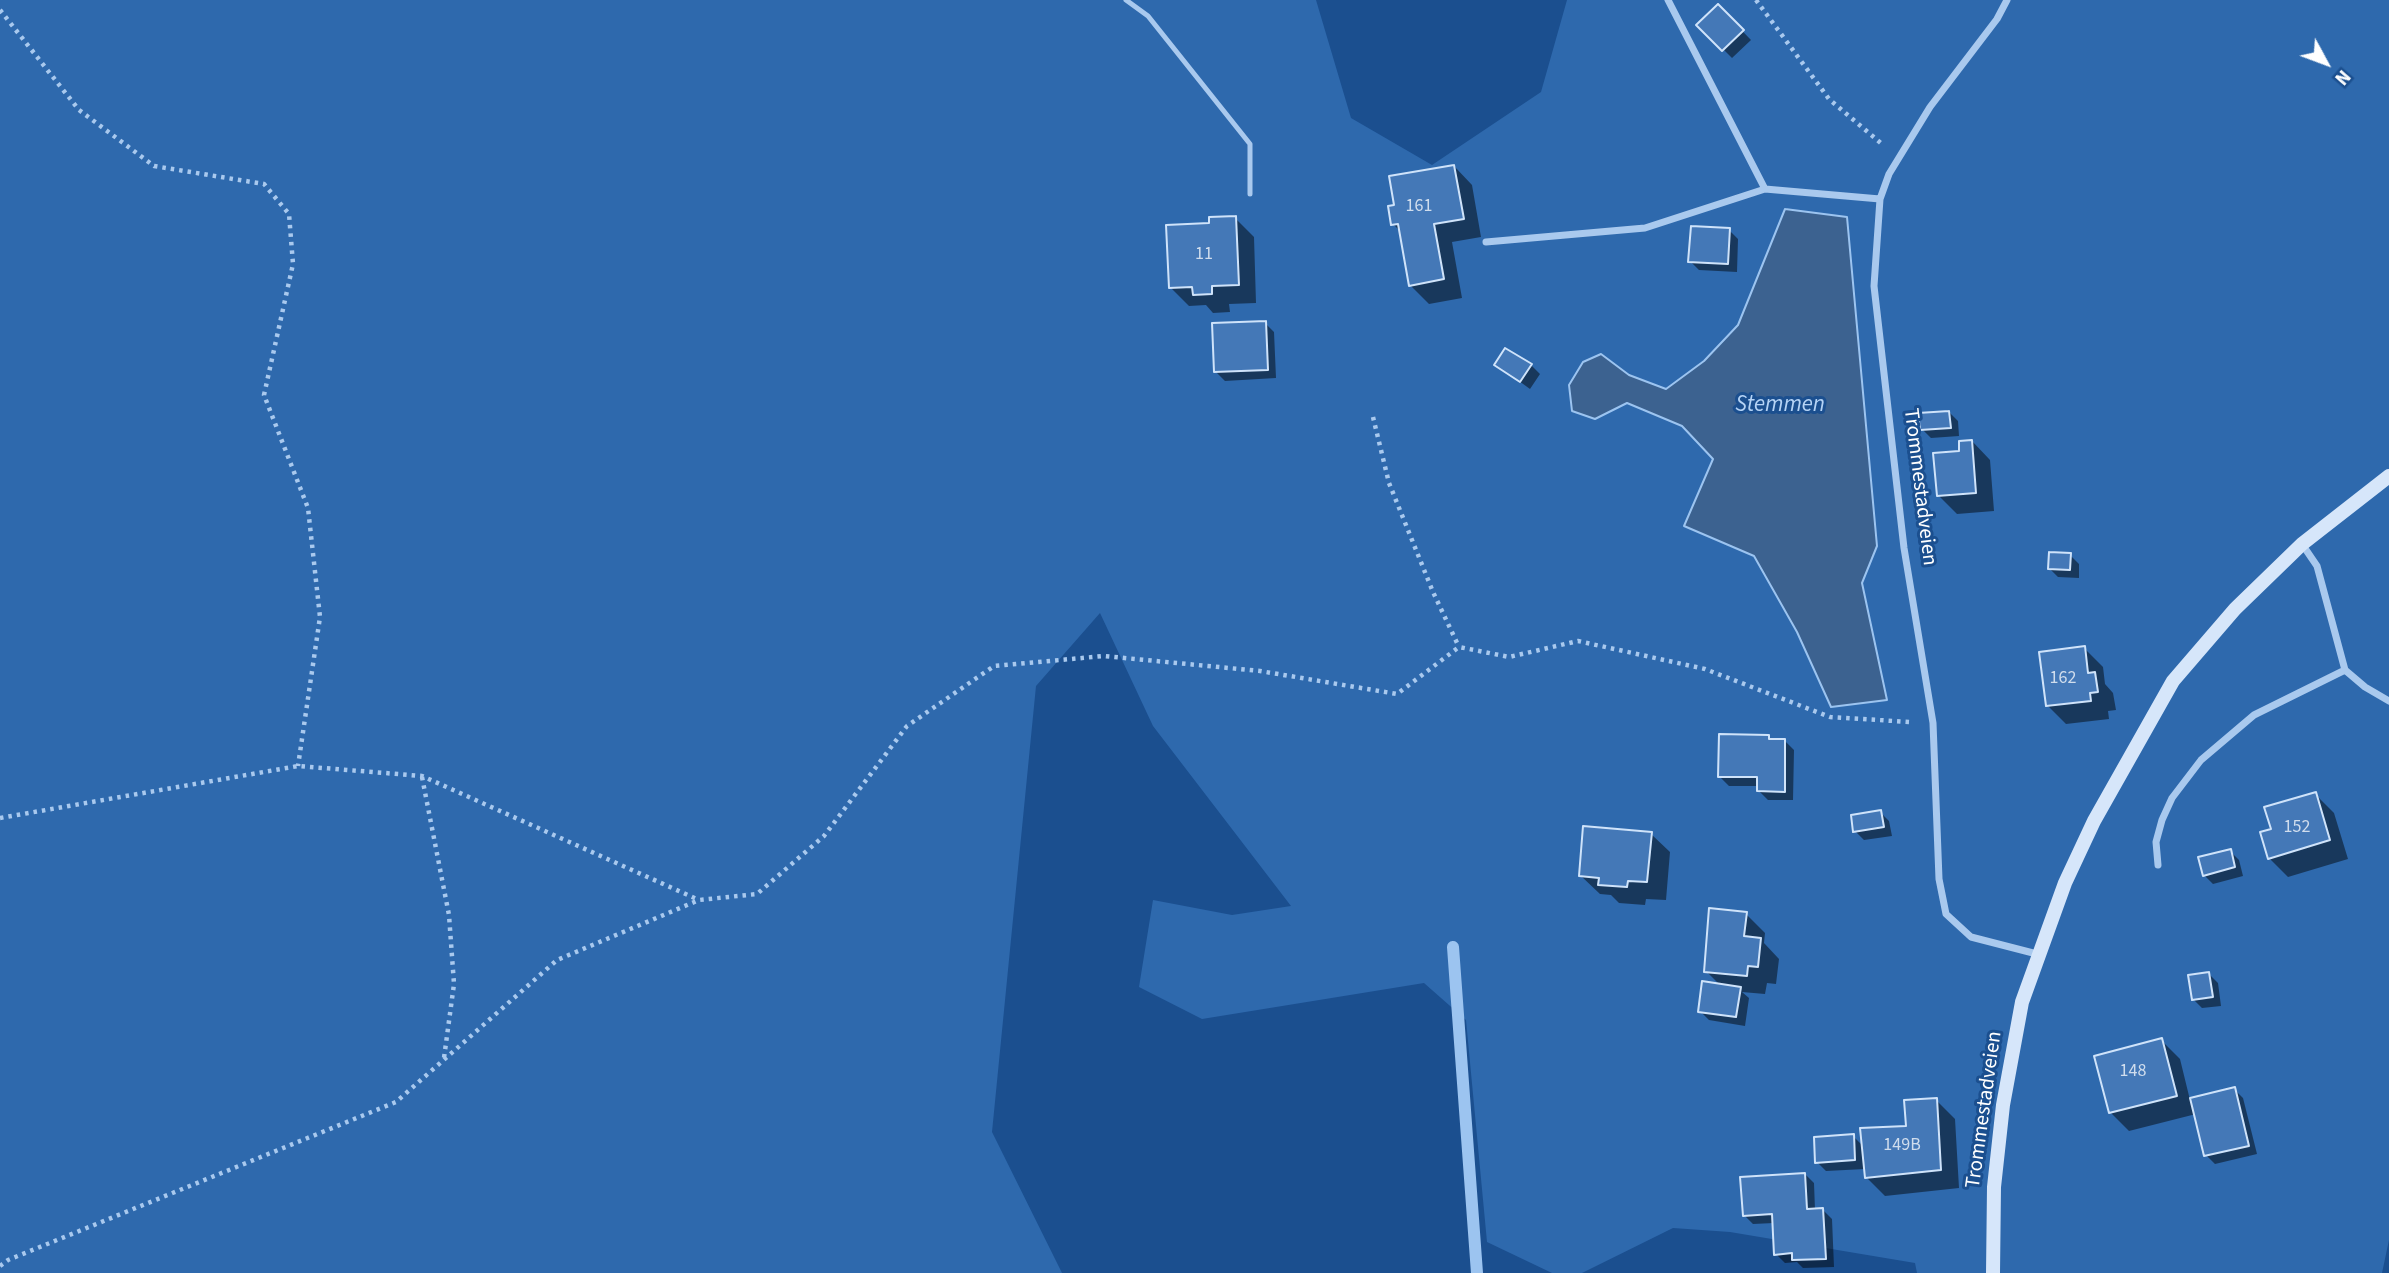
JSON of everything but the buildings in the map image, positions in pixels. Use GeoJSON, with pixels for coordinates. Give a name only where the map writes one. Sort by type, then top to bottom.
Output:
{"type":"FeatureCollection","features":[{"type":"Feature","properties":{"kind":"main road","name":"Trommestadveien"},"geometry":{"type":"LineString","coordinates":[[1993,1273],[1994,1187],[2003,1105],[2022,1002],[2037,954],[2094,821],[2173,681],[2235,609],[2302,544],[2389,475]]}},
{"type":"Feature","properties":{"kind":"street"},"geometry":{"type":"LineString","coordinates":[[1668,0],[1765,189]]}},
{"type":"Feature","properties":{"kind":"street","name":"Trommestadveien"},"geometry":{"type":"LineString","coordinates":[[2007,0],[1997,19],[1930,107],[1898,158],[1880,199],[1875,299],[1904,548],[1933,723],[1939,879],[1946,914],[1971,937],[2037,954]]}},
{"type":"Feature","properties":{"kind":"street"},"geometry":{"type":"LineString","coordinates":[[1486,243],[1645,228],[1765,189],[1880,199]]}},
{"type":"Feature","properties":{"kind":"street"},"geometry":{"type":"LineString","coordinates":[[2302,544],[2317,566],[2346,670],[2365,687],[2389,701]]}},
{"type":"Feature","properties":{"kind":"street"},"geometry":{"type":"LineString","coordinates":[[2158,865],[2156,842],[2162,820],[2172,798],[2201,761],[2254,715],[2346,670]]}},
{"type":"Feature","properties":{"kind":"lane"},"geometry":{"type":"LineString","coordinates":[[1126,0],[1148,16],[1250,144],[1250,194]]}},
{"type":"Feature","properties":{"kind":"path"},"geometry":{"type":"LineString","coordinates":[[1756,0],[1829,99],[1898,158]]}},
{"type":"Feature","properties":{"kind":"path"},"geometry":{"type":"LineString","coordinates":[[0,10],[79,110],[154,166],[264,184],[289,214],[293,264],[264,395],[308,508],[320,617],[298,766]]}},
{"type":"Feature","properties":{"kind":"path"},"geometry":{"type":"LineString","coordinates":[[1373,417],[1389,483],[1433,593],[1461,647]]}},
{"type":"Feature","properties":{"kind":"path"},"geometry":{"type":"LineString","coordinates":[[0,1266],[396,1102],[557,960],[699,900],[757,894],[824,836],[907,726],[994,666],[1104,656],[1260,671],[1397,694],[1461,647],[1509,657],[1578,640],[1705,669],[1830,717],[1933,723]]}},
{"type":"Feature","properties":{"kind":"path"},"geometry":{"type":"LineString","coordinates":[[0,818],[298,766],[422,776],[699,900]]}},
{"type":"Feature","properties":{"kind":"path"},"geometry":{"type":"LineString","coordinates":[[422,776],[449,915],[454,984],[444,1059]]}},
{"type":"Feature","properties":{"kind":"shaded area"},"geometry":{"type":"Polygon","coordinates":[[[0,0],[1316,0],[1351,118],[1432,165],[1541,92],[1567,0],[2389,0],[2389,1240],[2382,1273],[1917,1273],[1915,1263],[1730,1232],[1673,1228],[1582,1273],[1552,1273],[1487,1242],[1466,1020],[1424,983],[1202,1019],[1139,987],[1153,900],[1232,915],[1291,906],[1153,726],[1100,613],[1036,686],[992,1132],[1062,1273],[0,1273],[0,0]]]}},
{"type":"Feature","properties":{"kind":"water","name":"Stemmen"},"geometry":{"type":"Polygon","coordinates":[[[1785,209],[1847,217],[1877,546],[1862,583],[1887,700],[1831,707],[1797,632],[1754,556],[1684,526],[1713,459],[1682,426],[1627,403],[1595,419],[1572,411],[1569,385],[1583,362],[1601,354],[1629,375],[1666,389],[1704,361],[1738,325],[1785,209]]]}},
{"type":"Feature","properties":{"kind":"waterway"},"geometry":{"type":"LineString","coordinates":[[1453,947],[1477,1273]]}}]}
